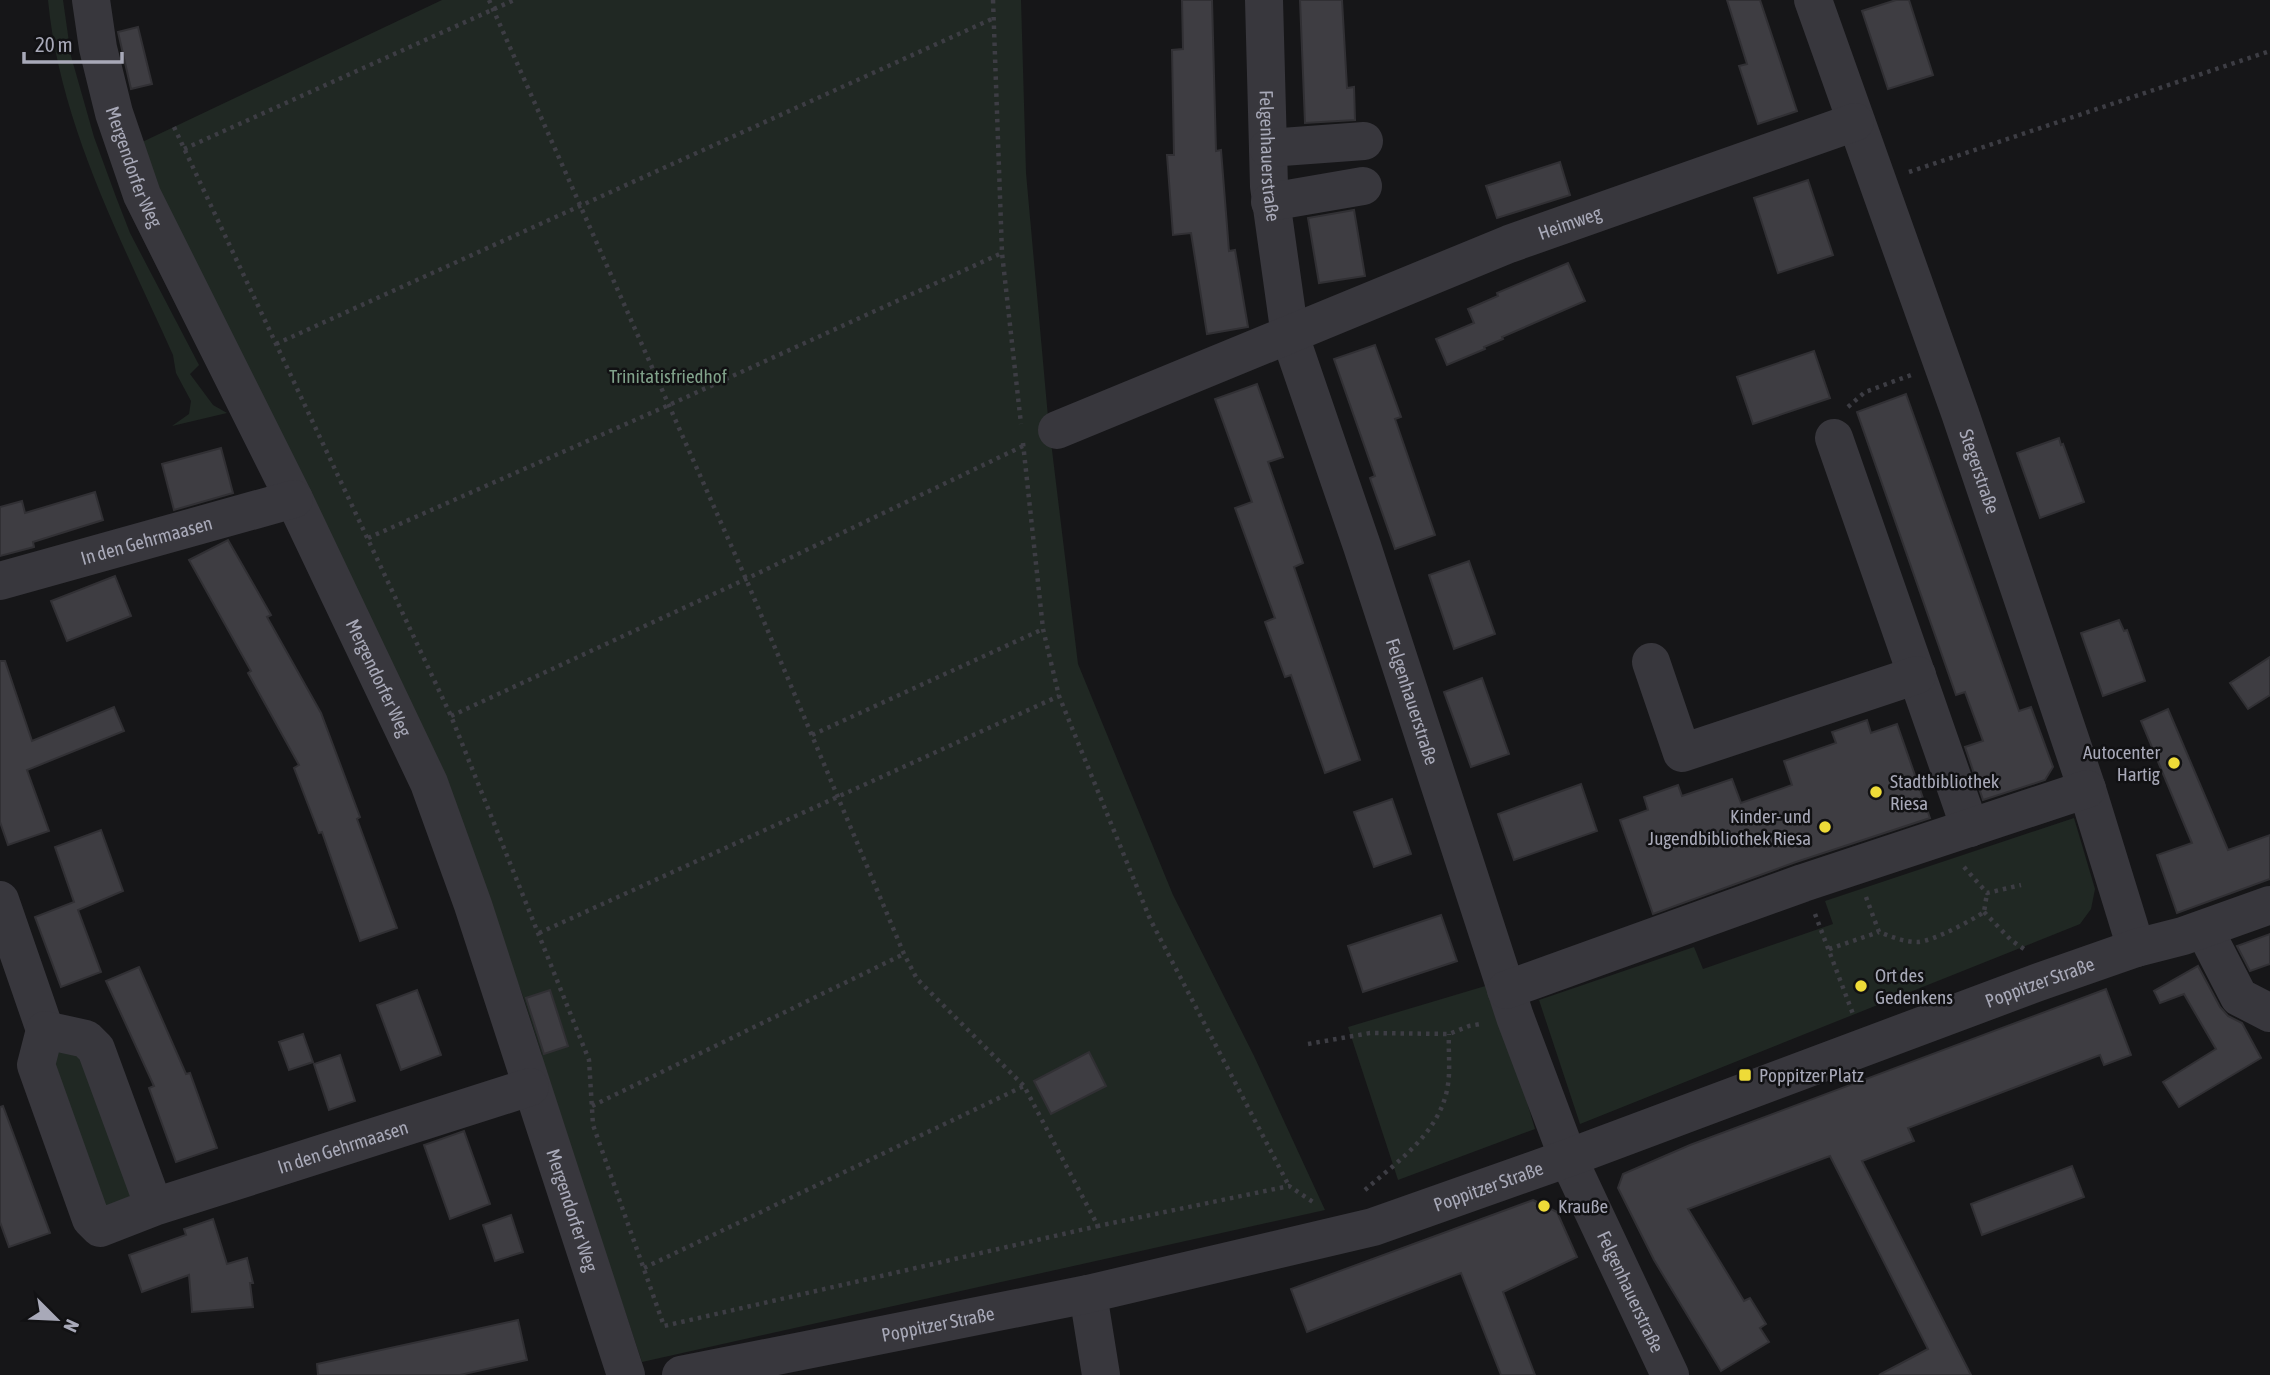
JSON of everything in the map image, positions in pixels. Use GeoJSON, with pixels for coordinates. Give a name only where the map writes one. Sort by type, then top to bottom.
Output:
{"type":"FeatureCollection","features":[{"type":"Feature","properties":{"kind":"street","name":"Mergendorfer Weg"},"geometry":{"type":"LineString","coordinates":[[91,0],[98,48],[114,113],[142,195],[294,499],[429,783],[473,905],[530,1087],[626,1375]]}},
{"type":"Feature","properties":{"kind":"street","name":"Felgenhauerstraße"},"geometry":{"type":"LineString","coordinates":[[1264,0],[1270,202],[1290,336],[1511,1004],[1568,1158],[1670,1375]]}},
{"type":"Feature","properties":{"kind":"street","name":"Stegerstraße"},"geometry":{"type":"LineString","coordinates":[[1813,0],[1941,364],[2033,584],[2087,789],[2136,948]]}},
{"type":"Feature","properties":{"kind":"street","name":"Heimweg"},"geometry":{"type":"LineString","coordinates":[[1057,430],[1486,253],[1564,223],[1855,122]]}},
{"type":"Feature","properties":{"kind":"street"},"geometry":{"type":"LineString","coordinates":[[1268,148],[1364,141]]}},
{"type":"Feature","properties":{"kind":"street"},"geometry":{"type":"LineString","coordinates":[[1270,202],[1363,186]]}},
{"type":"Feature","properties":{"kind":"street"},"geometry":{"type":"LineString","coordinates":[[1834,438],[1917,675],[1959,832]]}},
{"type":"Feature","properties":{"kind":"street","name":"In den Gehrmaasen"},"geometry":{"type":"LineString","coordinates":[[0,581],[294,499]]}},
{"type":"Feature","properties":{"kind":"street"},"geometry":{"type":"LineString","coordinates":[[1651,662],[1682,753],[1917,675]]}},
{"type":"Feature","properties":{"kind":"street"},"geometry":{"type":"LineString","coordinates":[[1511,1004],[1803,883],[2087,789]]}},
{"type":"Feature","properties":{"kind":"street"},"geometry":{"type":"LineString","coordinates":[[0,900],[45,1030],[86,1039],[96,1049],[154,1208]]}},
{"type":"Feature","properties":{"kind":"street","name":"Poppitzer Straße"},"geometry":{"type":"LineString","coordinates":[[681,1375],[1088,1294],[1368,1209],[1568,1158],[2036,983],[2270,905]]}},
{"type":"Feature","properties":{"kind":"street"},"geometry":{"type":"LineString","coordinates":[[2204,929],[2239,997],[2264,1002]]}},
{"type":"Feature","properties":{"kind":"street","name":"In den Gehrmaasen"},"geometry":{"type":"LineString","coordinates":[[45,1030],[36,1065],[91,1219],[100,1228],[154,1208],[530,1087]]}},
{"type":"Feature","properties":{"kind":"street"},"geometry":{"type":"LineString","coordinates":[[1088,1294],[1101,1375]]}},
{"type":"Feature","properties":{"kind":"path"},"geometry":{"type":"LineString","coordinates":[[489,0],[746,579],[904,954],[917,979],[1024,1086],[1098,1226]]}},
{"type":"Feature","properties":{"kind":"path"},"geometry":{"type":"LineString","coordinates":[[184,149],[514,0]]}},
{"type":"Feature","properties":{"kind":"path"},"geometry":{"type":"LineString","coordinates":[[993,0],[1002,253],[1043,629],[1059,696],[1150,919],[1289,1186],[1325,1210],[1368,1209],[1413,1147],[1438,1119],[1448,1088],[1449,1034]]}},
{"type":"Feature","properties":{"kind":"path"},"geometry":{"type":"LineString","coordinates":[[276,344],[994,18]]}},
{"type":"Feature","properties":{"kind":"path"},"geometry":{"type":"LineString","coordinates":[[1877,183],[2270,51]]}},
{"type":"Feature","properties":{"kind":"path"},"geometry":{"type":"LineString","coordinates":[[174,128],[451,716],[589,1060],[593,1125],[664,1326],[1098,1226],[1289,1186]]}},
{"type":"Feature","properties":{"kind":"path"},"geometry":{"type":"LineString","coordinates":[[368,538],[669,405],[1002,253]]}},
{"type":"Feature","properties":{"kind":"path"},"geometry":{"type":"LineString","coordinates":[[1834,438],[1844,411],[1865,392],[1941,364]]}},
{"type":"Feature","properties":{"kind":"path"},"geometry":{"type":"LineString","coordinates":[[451,716],[1057,430]]}},
{"type":"Feature","properties":{"kind":"path"},"geometry":{"type":"LineString","coordinates":[[812,735],[1043,629]]}},
{"type":"Feature","properties":{"kind":"path"},"geometry":{"type":"LineString","coordinates":[[539,933],[1059,696]]}},
{"type":"Feature","properties":{"kind":"path"},"geometry":{"type":"LineString","coordinates":[[1959,832],[1959,862],[1987,893]]}},
{"type":"Feature","properties":{"kind":"path"},"geometry":{"type":"LineString","coordinates":[[1855,866],[1879,932]]}},
{"type":"Feature","properties":{"kind":"path"},"geometry":{"type":"LineString","coordinates":[[1803,883],[1865,1047]]}},
{"type":"Feature","properties":{"kind":"path"},"geometry":{"type":"LineString","coordinates":[[1987,893],[2021,885]]}},
{"type":"Feature","properties":{"kind":"path"},"geometry":{"type":"LineString","coordinates":[[1829,950],[1879,932],[1898,940],[1920,942],[1969,923],[1984,912],[1987,893]]}},
{"type":"Feature","properties":{"kind":"path"},"geometry":{"type":"LineString","coordinates":[[1984,912],[2011,940],[2024,947],[2036,983]]}},
{"type":"Feature","properties":{"kind":"path"},"geometry":{"type":"LineString","coordinates":[[592,1106],[904,954]]}},
{"type":"Feature","properties":{"kind":"path"},"geometry":{"type":"LineString","coordinates":[[1308,1044],[1370,1033],[1449,1034],[1511,1004]]}},
{"type":"Feature","properties":{"kind":"path"},"geometry":{"type":"LineString","coordinates":[[643,1268],[1024,1086]]}},
{"type":"Feature","properties":{"kind":"green space"},"geometry":{"type":"Polygon","coordinates":[[[48,0],[63,0],[71,56],[94,137],[130,233],[199,365],[190,374],[213,405],[227,413],[172,426],[189,414],[191,401],[176,373],[173,355],[114,226],[79,138],[65,93],[48,0]]]}},
{"type":"Feature","properties":{"kind":"green space","name":"Trinitatisfriedhof"},"geometry":{"type":"Polygon","coordinates":[[[442,0],[1021,0],[1026,173],[1048,417],[1078,664],[1173,895],[1254,1056],[1325,1210],[642,1362],[542,1065],[542,1055],[524,999],[485,897],[138,144],[442,0]]]}},
{"type":"Feature","properties":{"kind":"green space"},"geometry":{"type":"Polygon","coordinates":[[[2074,818],[2095,889],[2091,909],[2080,924],[1580,1124],[1539,1000],[1694,947],[1703,969],[1833,924],[1825,901],[2074,818]]]}},
{"type":"Feature","properties":{"kind":"green space"},"geometry":{"type":"Polygon","coordinates":[[[1492,984],[1535,1129],[1398,1180],[1348,1027],[1492,984]]]}},
{"type":"Feature","properties":{"kind":"green space"},"geometry":{"type":"Polygon","coordinates":[[[56,1052],[82,1052],[133,1193],[130,1202],[101,1213],[49,1059],[56,1052]]]}},
{"type":"Feature","properties":{"kind":"building"},"geometry":{"type":"Polygon","coordinates":[[[1182,0],[1212,0],[1216,151],[1221,150],[1229,251],[1235,250],[1248,327],[1207,334],[1191,233],[1173,235],[1167,155],[1174,155],[1172,50],[1183,49],[1182,0]]]}},
{"type":"Feature","properties":{"kind":"building"},"geometry":{"type":"Polygon","coordinates":[[[1300,0],[1342,0],[1347,88],[1354,87],[1355,120],[1305,123],[1300,0]]]}},
{"type":"Feature","properties":{"kind":"building"},"geometry":{"type":"Polygon","coordinates":[[[1727,0],[1760,0],[1797,111],[1758,124],[1739,66],[1747,64],[1727,0]]]}},
{"type":"Feature","properties":{"kind":"building"},"geometry":{"type":"Polygon","coordinates":[[[1896,0],[1909,0],[1933,75],[1888,89],[1862,11],[1896,0]]]}},
{"type":"Feature","properties":{"kind":"building"},"geometry":{"type":"Polygon","coordinates":[[[138,27],[152,84],[131,89],[118,32],[138,27]]]}},
{"type":"Feature","properties":{"kind":"building"},"geometry":{"type":"Polygon","coordinates":[[[1560,162],[1570,195],[1497,218],[1486,186],[1560,162]]]}},
{"type":"Feature","properties":{"kind":"building"},"geometry":{"type":"Polygon","coordinates":[[[1808,180],[1833,255],[1778,273],[1754,198],[1808,180]]]}},
{"type":"Feature","properties":{"kind":"building"},"geometry":{"type":"Polygon","coordinates":[[[1354,210],[1365,276],[1319,283],[1308,218],[1354,210]]]}},
{"type":"Feature","properties":{"kind":"building"},"geometry":{"type":"Polygon","coordinates":[[[1568,263],[1585,301],[1502,337],[1503,339],[1484,347],[1485,349],[1447,365],[1436,339],[1474,323],[1468,309],[1498,296],[1497,293],[1568,263]]]}},
{"type":"Feature","properties":{"kind":"building"},"geometry":{"type":"Polygon","coordinates":[[[1375,345],[1401,417],[1395,419],[1435,535],[1395,549],[1370,478],[1375,476],[1334,359],[1375,345]]]}},
{"type":"Feature","properties":{"kind":"building"},"geometry":{"type":"Polygon","coordinates":[[[1814,351],[1830,398],[1753,424],[1737,377],[1814,351]]]}},
{"type":"Feature","properties":{"kind":"building"},"geometry":{"type":"Polygon","coordinates":[[[1257,384],[1283,457],[1268,462],[1303,563],[1294,567],[1360,760],[1325,773],[1291,675],[1285,677],[1265,622],[1275,618],[1235,508],[1252,502],[1215,399],[1257,384]]]}},
{"type":"Feature","properties":{"kind":"building"},"geometry":{"type":"Polygon","coordinates":[[[1906,394],[2019,711],[2031,707],[2053,767],[2045,780],[1983,800],[1965,747],[1983,741],[1965,692],[1956,695],[1857,412],[1906,394]]]}},
{"type":"Feature","properties":{"kind":"building"},"geometry":{"type":"Polygon","coordinates":[[[2059,438],[2084,502],[2040,518],[2017,453],[2059,438]]]}},
{"type":"Feature","properties":{"kind":"building"},"geometry":{"type":"Polygon","coordinates":[[[221,448],[233,493],[174,510],[162,464],[221,448]]]}},
{"type":"Feature","properties":{"kind":"building"},"geometry":{"type":"Polygon","coordinates":[[[95,492],[103,520],[33,542],[34,547],[0,556],[0,507],[22,501],[25,513],[95,492]]]}},
{"type":"Feature","properties":{"kind":"building"},"geometry":{"type":"Polygon","coordinates":[[[228,540],[271,615],[267,617],[321,713],[360,817],[357,819],[397,928],[360,941],[322,832],[319,833],[294,768],[299,765],[248,673],[251,671],[189,560],[228,540]]]}},
{"type":"Feature","properties":{"kind":"building"},"geometry":{"type":"Polygon","coordinates":[[[1469,561],[1495,634],[1454,649],[1429,575],[1469,561]]]}},
{"type":"Feature","properties":{"kind":"building"},"geometry":{"type":"Polygon","coordinates":[[[115,576],[131,616],[67,641],[51,601],[115,576]]]}},
{"type":"Feature","properties":{"kind":"building"},"geometry":{"type":"Polygon","coordinates":[[[2119,620],[2124,631],[2127,630],[2145,681],[2103,696],[2081,633],[2119,620]]]}},
{"type":"Feature","properties":{"kind":"building"},"geometry":{"type":"Polygon","coordinates":[[[2270,657],[2270,695],[2248,709],[2230,683],[2270,657]]]}},
{"type":"Feature","properties":{"kind":"building"},"geometry":{"type":"Polygon","coordinates":[[[0,661],[5,661],[32,741],[114,707],[124,731],[27,770],[49,831],[8,845],[0,822],[0,661]]]}},
{"type":"Feature","properties":{"kind":"building"},"geometry":{"type":"Polygon","coordinates":[[[1482,678],[1509,754],[1471,767],[1444,692],[1482,678]]]}},
{"type":"Feature","properties":{"kind":"building"},"geometry":{"type":"Polygon","coordinates":[[[2168,709],[2228,850],[2270,835],[2270,879],[2177,913],[2157,855],[2192,843],[2141,721],[2168,709]]]}},
{"type":"Feature","properties":{"kind":"building"},"geometry":{"type":"Polygon","coordinates":[[[1867,720],[1871,733],[1897,724],[1930,818],[1796,862],[1653,914],[1620,820],[1648,810],[1644,797],[1678,785],[1682,796],[1732,779],[1741,803],[1792,785],[1784,761],[1836,743],[1832,732],[1867,720]]]}},
{"type":"Feature","properties":{"kind":"building"},"geometry":{"type":"Polygon","coordinates":[[[1581,784],[1597,831],[1514,860],[1498,814],[1581,784]]]}},
{"type":"Feature","properties":{"kind":"building"},"geometry":{"type":"Polygon","coordinates":[[[1392,799],[1411,854],[1374,867],[1354,812],[1392,799]]]}},
{"type":"Feature","properties":{"kind":"building"},"geometry":{"type":"Polygon","coordinates":[[[101,830],[123,891],[78,910],[101,972],[61,987],[35,917],[74,902],[55,847],[101,830]]]}},
{"type":"Feature","properties":{"kind":"building"},"geometry":{"type":"Polygon","coordinates":[[[1441,915],[1457,961],[1363,992],[1348,946],[1441,915]]]}},
{"type":"Feature","properties":{"kind":"building"},"geometry":{"type":"Polygon","coordinates":[[[2270,934],[2270,964],[2250,971],[2237,946],[2270,934]]]}},
{"type":"Feature","properties":{"kind":"building"},"geometry":{"type":"Polygon","coordinates":[[[2198,966],[2220,1007],[2228,1016],[2242,1023],[2261,1058],[2179,1107],[2163,1082],[2216,1049],[2184,994],[2160,1003],[2154,991],[2198,966]]]}},
{"type":"Feature","properties":{"kind":"building"},"geometry":{"type":"Polygon","coordinates":[[[139,967],[186,1074],[190,1073],[217,1148],[176,1162],[149,1088],[154,1086],[106,981],[139,967]]]}},
{"type":"Feature","properties":{"kind":"building"},"geometry":{"type":"Polygon","coordinates":[[[2106,989],[2131,1055],[2104,1065],[2100,1055],[1908,1128],[1914,1141],[1862,1161],[1971,1375],[1879,1375],[1928,1349],[1830,1156],[1688,1209],[1744,1301],[1750,1298],[1766,1324],[1760,1328],[1769,1342],[1721,1371],[1654,1260],[1618,1188],[1623,1174],[1690,1145],[2106,989]]]}},
{"type":"Feature","properties":{"kind":"building"},"geometry":{"type":"Polygon","coordinates":[[[417,990],[441,1055],[401,1070],[377,1005],[417,990]]]}},
{"type":"Feature","properties":{"kind":"building"},"geometry":{"type":"Polygon","coordinates":[[[550,990],[568,1046],[544,1054],[526,998],[550,990]]]}},
{"type":"Feature","properties":{"kind":"building"},"geometry":{"type":"Polygon","coordinates":[[[303,1034],[313,1062],[289,1070],[279,1042],[303,1034]]]}},
{"type":"Feature","properties":{"kind":"building"},"geometry":{"type":"Polygon","coordinates":[[[1089,1052],[1106,1086],[1051,1114],[1034,1081],[1089,1052]]]}},
{"type":"Feature","properties":{"kind":"building"},"geometry":{"type":"Polygon","coordinates":[[[340,1055],[355,1101],[329,1110],[314,1064],[340,1055]]]}},
{"type":"Feature","properties":{"kind":"building"},"geometry":{"type":"Polygon","coordinates":[[[3,1106],[50,1233],[9,1247],[0,1222],[0,1107],[3,1106]]]}},
{"type":"Feature","properties":{"kind":"building"},"geometry":{"type":"Polygon","coordinates":[[[464,1131],[490,1204],[450,1219],[424,1145],[464,1131]]]}},
{"type":"Feature","properties":{"kind":"building"},"geometry":{"type":"Polygon","coordinates":[[[2072,1166],[2084,1197],[1982,1235],[1971,1204],[2072,1166]]]}},
{"type":"Feature","properties":{"kind":"building"},"geometry":{"type":"Polygon","coordinates":[[[1533,1200],[1557,1212],[1577,1257],[1503,1292],[1535,1375],[1501,1375],[1461,1273],[1307,1332],[1291,1289],[1533,1200]]]}},
{"type":"Feature","properties":{"kind":"building"},"geometry":{"type":"Polygon","coordinates":[[[511,1215],[523,1252],[495,1261],[483,1225],[511,1215]]]}},
{"type":"Feature","properties":{"kind":"building"},"geometry":{"type":"Polygon","coordinates":[[[213,1219],[227,1264],[247,1258],[253,1283],[250,1283],[253,1307],[192,1312],[189,1275],[142,1292],[129,1255],[186,1235],[184,1229],[213,1219]]]}},
{"type":"Feature","properties":{"kind":"building"},"geometry":{"type":"Polygon","coordinates":[[[518,1320],[527,1360],[460,1375],[318,1375],[317,1364],[518,1320]]]}},
{"type":"Feature","properties":{"kind":"place","name":"Autocenter Hartig"},"geometry":{"type":"Point","coordinates":[2174,763]}},
{"type":"Feature","properties":{"kind":"place","name":"Stadtbibliothek Riesa"},"geometry":{"type":"Point","coordinates":[1876,792]}},
{"type":"Feature","properties":{"kind":"place","name":"Kinder- und Jugendbibliothek Riesa"},"geometry":{"type":"Point","coordinates":[1825,827]}},
{"type":"Feature","properties":{"kind":"place","name":"Ort des Gedenkens"},"geometry":{"type":"Point","coordinates":[1861,986]}},
{"type":"Feature","properties":{"kind":"place","name":"Poppitzer Platz"},"geometry":{"type":"Point","coordinates":[1745,1075]}},
{"type":"Feature","properties":{"kind":"place","name":"Krauße"},"geometry":{"type":"Point","coordinates":[1544,1206]}}]}
